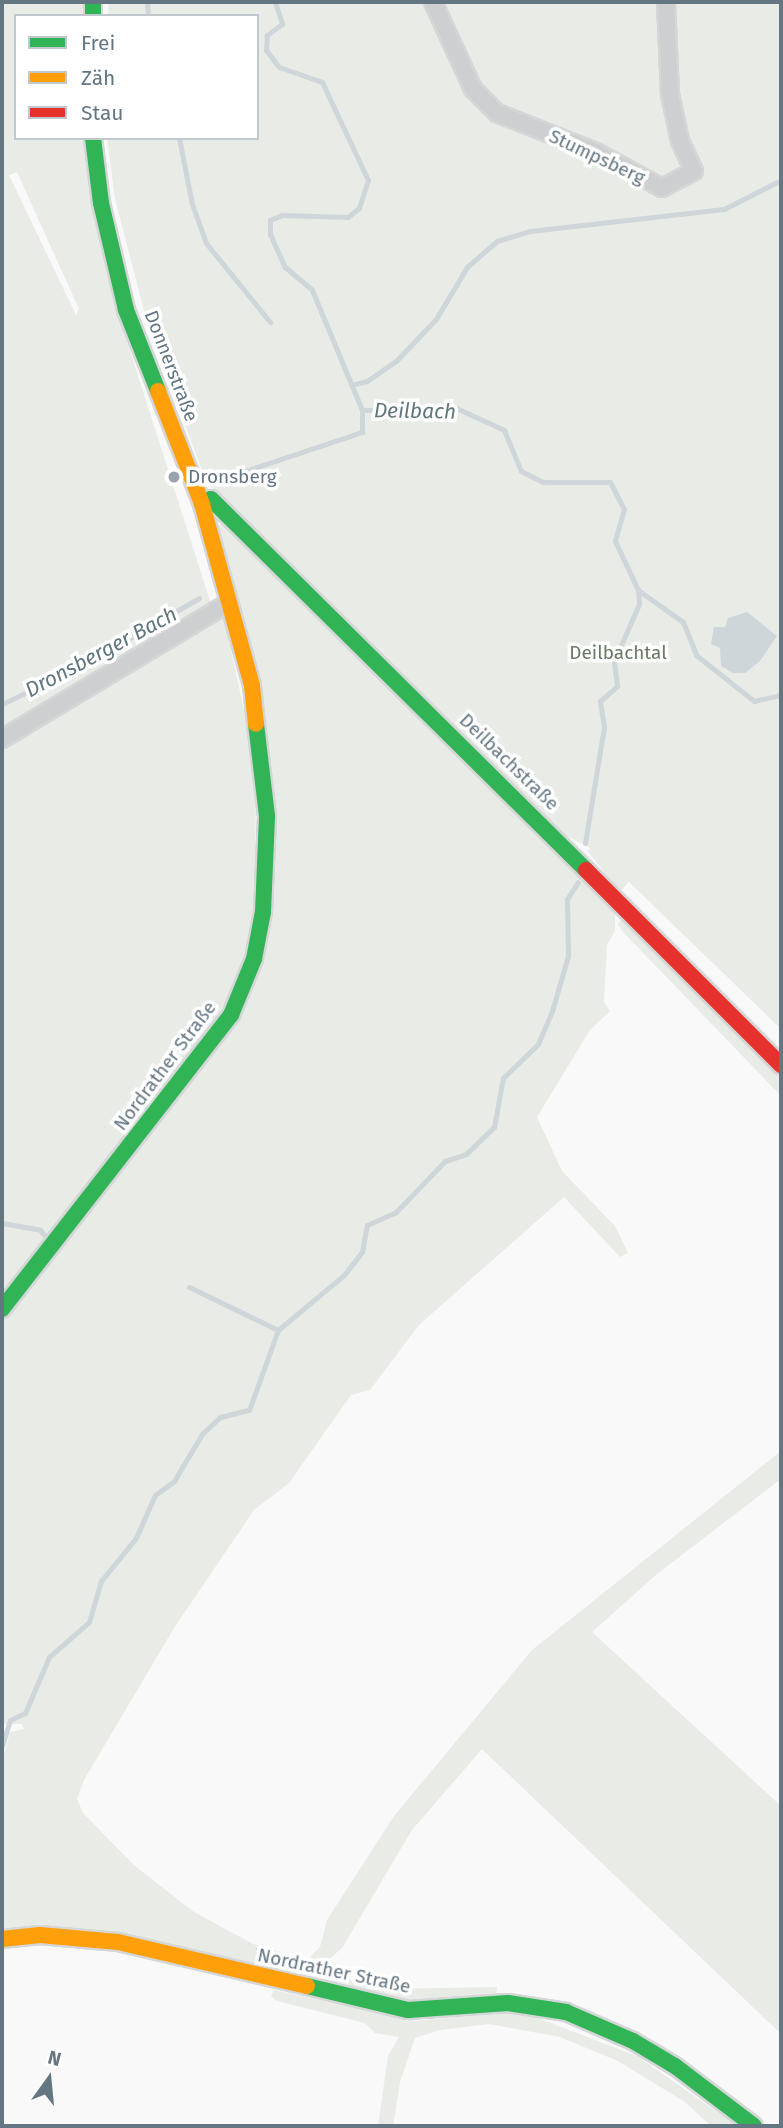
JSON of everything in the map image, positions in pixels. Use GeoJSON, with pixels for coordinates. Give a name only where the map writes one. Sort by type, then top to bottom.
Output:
{"type":"FeatureCollection","features":[{"type":"Feature","properties":{"kind":"main road","name":"Donnerstraße"},"geometry":{"type":"LineString","coordinates":[[93,140],[101,203],[126,310],[202,504],[228,604]]}},
{"type":"Feature","properties":{"kind":"main road","name":"Deilbachstraße"},"geometry":{"type":"LineString","coordinates":[[202,504],[211,499],[260,546],[781,1065]]}},
{"type":"Feature","properties":{"kind":"main road","name":"Nordrather Straße"},"geometry":{"type":"LineString","coordinates":[[2,1309],[198,1063],[231,1015],[254,959],[267,863],[264,767],[252,685],[228,604]]}},
{"type":"Feature","properties":{"kind":"main road","name":"Nordrather Straße"},"geometry":{"type":"LineString","coordinates":[[2,1939],[40,1935],[118,1942],[408,2010],[508,2003],[566,2012],[633,2041],[675,2066],[754,2126]]}},
{"type":"Feature","properties":{"kind":"street","name":"Stumpsberg"},"geometry":{"type":"LineString","coordinates":[[433,2],[473,89],[496,113],[596,152],[662,188],[694,171],[680,141],[670,94],[666,2]]}},
{"type":"Feature","properties":{"kind":"street"},"geometry":{"type":"LineString","coordinates":[[2,739],[228,604]]}},
{"type":"Feature","properties":{"kind":"green space"},"geometry":{"type":"Polygon","coordinates":[[[2,2],[85,2],[84,14],[14,14],[14,140],[84,140],[118,313],[211,604],[2,733],[2,2]],[[17,172],[9,175],[76,315],[79,309],[17,172]]]}},
{"type":"Feature","properties":{"kind":"green space","name":"Deilbachtal"},"geometry":{"type":"Polygon","coordinates":[[[109,2],[781,2],[781,1029],[629,882],[619,892],[588,851],[590,848],[563,834],[207,483],[149,330],[115,199],[107,140],[259,140],[259,14],[108,14],[109,2]]]}},
{"type":"Feature","properties":{"kind":"green space"},"geometry":{"type":"Polygon","coordinates":[[[226,524],[615,914],[615,931],[607,945],[604,1002],[610,1011],[590,1030],[537,1117],[562,1171],[615,1226],[628,1253],[620,1257],[564,1197],[419,1325],[370,1390],[351,1395],[289,1483],[254,1510],[174,1628],[84,1780],[77,1799],[83,1813],[135,1866],[194,1912],[253,1944],[308,1959],[320,1947],[327,1920],[394,1816],[532,1650],[781,1451],[781,1479],[657,1574],[592,1632],[781,1806],[781,2034],[482,1749],[412,1830],[342,1948],[318,1969],[384,1989],[497,1987],[496,1995],[405,2000],[2,1932],[2,1762],[10,1732],[24,1729],[22,1724],[2,1724],[2,1321],[235,1020],[274,862],[219,525],[226,524]]]}},
{"type":"Feature","properties":{"kind":"green space"},"geometry":{"type":"Polygon","coordinates":[[[224,616],[256,768],[255,912],[236,985],[192,1056],[2,1297],[2,748],[206,621],[224,616]]]}},
{"type":"Feature","properties":{"kind":"green space"},"geometry":{"type":"Polygon","coordinates":[[[622,918],[781,1075],[781,1096],[623,932],[618,924],[622,918]]]}},
{"type":"Feature","properties":{"kind":"green space"},"geometry":{"type":"Polygon","coordinates":[[[274,1990],[416,2021],[505,2012],[535,2017],[637,2056],[737,2126],[711,2126],[685,2102],[618,2061],[560,2037],[489,2024],[440,2030],[415,2038],[400,2082],[393,2126],[378,2126],[388,2056],[399,2037],[375,2033],[365,2023],[277,2001],[271,1996],[274,1990]]]}},
{"type":"Feature","properties":{"kind":"shaded area"},"geometry":{"type":"Polygon","coordinates":[[[747,612],[777,636],[760,661],[745,673],[733,673],[721,666],[720,648],[711,644],[714,627],[725,627],[728,618],[747,612]]]}},
{"type":"Feature","properties":{"kind":"waterway"},"geometry":{"type":"LineString","coordinates":[[147,2],[148,14]]}},
{"type":"Feature","properties":{"kind":"waterway","name":"Deilbach"},"geometry":{"type":"LineString","coordinates":[[275,2],[282,24],[267,35],[266,50],[279,67],[322,82],[368,180],[359,208],[348,217],[282,215],[270,220],[270,234],[285,267],[312,290],[362,410],[456,408],[504,430],[521,471],[543,482],[610,482],[624,509],[615,541],[638,590],[683,622],[696,655],[754,701],[779,695],[781,699]]}},
{"type":"Feature","properties":{"kind":"waterway"},"geometry":{"type":"LineString","coordinates":[[179,140],[192,204],[206,243],[270,322]]}},
{"type":"Feature","properties":{"kind":"waterway"},"geometry":{"type":"LineString","coordinates":[[351,385],[367,381],[396,361],[436,319],[467,267],[497,241],[530,231],[724,209],[781,180]]}},
{"type":"Feature","properties":{"kind":"waterway","name":"Dronsberger Bach"},"geometry":{"type":"LineString","coordinates":[[221,479],[362,432],[362,410]]}},
{"type":"Feature","properties":{"kind":"waterway"},"geometry":{"type":"LineString","coordinates":[[585,843],[604,727],[600,701],[617,686],[614,661],[639,604],[638,590]]}},
{"type":"Feature","properties":{"kind":"waterway","name":"Dronsberger Bach"},"geometry":{"type":"LineString","coordinates":[[2,704],[74,670],[199,598]]}},
{"type":"Feature","properties":{"kind":"waterway"},"geometry":{"type":"LineString","coordinates":[[2,1746],[10,1720],[25,1713],[49,1657],[89,1622],[101,1581],[136,1538],[155,1495],[174,1481],[202,1434],[220,1417],[249,1410],[278,1330],[344,1275],[362,1252],[367,1225],[396,1212],[445,1161],[466,1154],[494,1127],[503,1078],[538,1044],[552,1011],[568,956],[567,899],[578,882]]}},
{"type":"Feature","properties":{"kind":"waterway"},"geometry":{"type":"LineString","coordinates":[[2,1223],[40,1230],[46,1237]]}},
{"type":"Feature","properties":{"kind":"waterway"},"geometry":{"type":"LineString","coordinates":[[189,1287],[278,1330]]}},
{"type":"Feature","properties":{"kind":"traffic: fast"},"geometry":{"type":"LineString","coordinates":[[93,2],[93,14]]}},
{"type":"Feature","properties":{"kind":"traffic: fast"},"geometry":{"type":"LineString","coordinates":[[93,140],[101,203],[126,310],[158,391]]}},
{"type":"Feature","properties":{"kind":"traffic: fast"},"geometry":{"type":"LineString","coordinates":[[202,504],[211,499],[586,870]]}},
{"type":"Feature","properties":{"kind":"traffic: fast"},"geometry":{"type":"LineString","coordinates":[[2,1309],[231,1015],[254,959],[263,912],[267,816],[256,724]]}},
{"type":"Feature","properties":{"kind":"traffic: fast"},"geometry":{"type":"LineString","coordinates":[[307,1986],[408,2010],[508,2003],[566,2012],[633,2041],[675,2066],[754,2126]]}},
{"type":"Feature","properties":{"kind":"traffic: slow"},"geometry":{"type":"LineString","coordinates":[[158,391],[202,504],[252,686],[256,724]]}},
{"type":"Feature","properties":{"kind":"traffic: slow"},"geometry":{"type":"LineString","coordinates":[[2,1939],[40,1935],[118,1942],[307,1986]]}},
{"type":"Feature","properties":{"kind":"traffic: jam"},"geometry":{"type":"LineString","coordinates":[[586,870],[781,1065]]}},
{"type":"Feature","properties":{"kind":"place","name":"Dronsberg"},"geometry":{"type":"Point","coordinates":[174,477]}}]}
